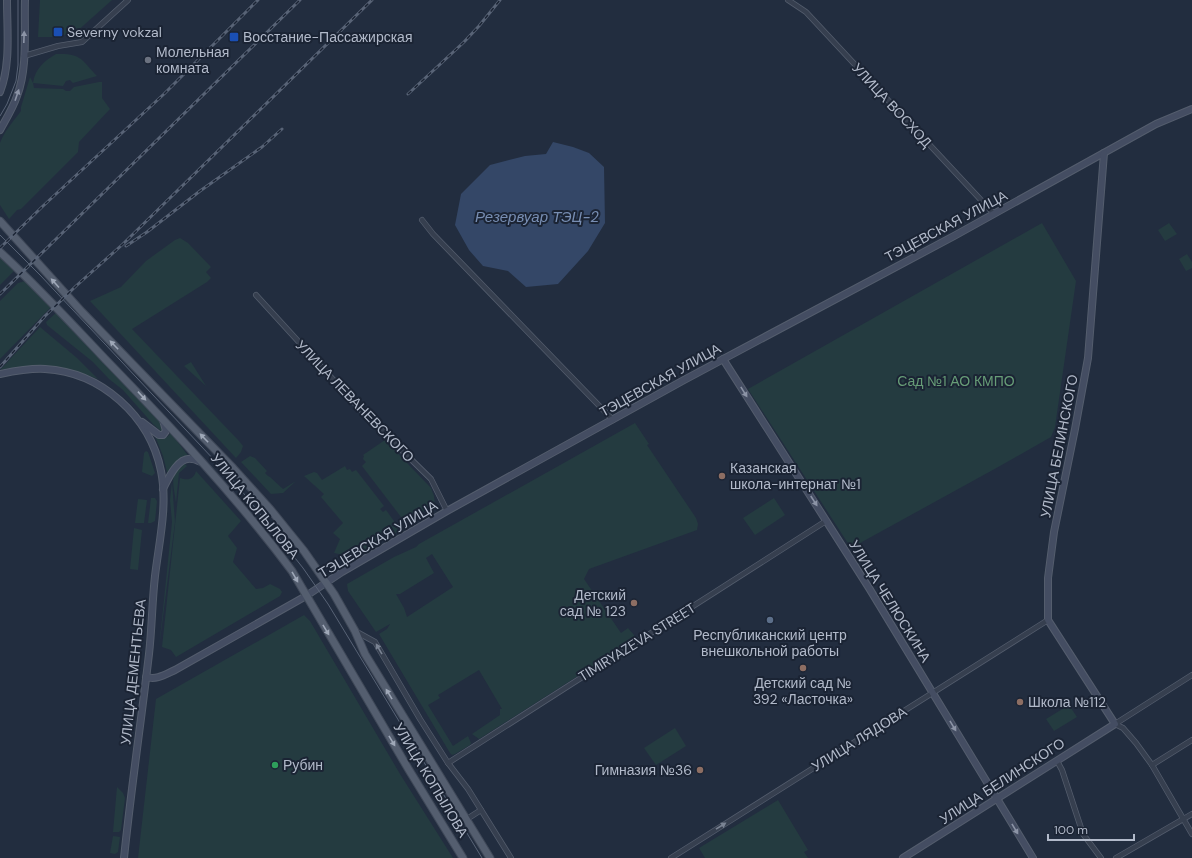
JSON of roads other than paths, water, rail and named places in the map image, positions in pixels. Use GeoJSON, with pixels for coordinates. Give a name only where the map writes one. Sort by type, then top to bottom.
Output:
{"type":"FeatureCollection","features":[{"type":"Feature","properties":{"kind":"main road"},"geometry":{"type":"LineString","coordinates":[[0,92],[4,80],[6,56],[7,0]]}},
{"type":"Feature","properties":{"kind":"main road"},"geometry":{"type":"LineString","coordinates":[[0,130],[18,95],[22,77],[25,0]]}},
{"type":"Feature","properties":{"kind":"main road","name":"ТЭЦЕВСКАЯ УЛИЦА"},"geometry":{"type":"LineString","coordinates":[[146,677],[153,679],[159,678],[175,670],[306,596],[346,569],[723,359],[994,214],[1156,124],[1192,109]]}},
{"type":"Feature","properties":{"kind":"main road","name":"УЛИЦА БЕЛИНСКОГО"},"geometry":{"type":"LineString","coordinates":[[1048,620],[1048,578],[1054,532],[1088,358],[1104,153]]}},
{"type":"Feature","properties":{"kind":"main road","name":"УЛИЦА КОПЫЛОВА"},"geometry":{"type":"LineString","coordinates":[[0,221],[82,312],[227,462],[270,509],[334,594],[355,631],[365,654],[490,858]]}},
{"type":"Feature","properties":{"kind":"main road","name":"УЛИЦА КОПЫЛОВА"},"geometry":{"type":"LineString","coordinates":[[0,252],[25,275],[162,418],[204,464],[266,537],[292,571],[463,858]]}},
{"type":"Feature","properties":{"kind":"main road","name":"УЛИЦА ЧЕЛЮСКИНА"},"geometry":{"type":"LineString","coordinates":[[723,359],[933,692],[996,799],[1033,858]]}},
{"type":"Feature","properties":{"kind":"main road"},"geometry":{"type":"LineString","coordinates":[[0,374],[45,369],[82,377],[114,396],[135,417],[161,435],[165,434],[166,431],[162,418]]}},
{"type":"Feature","properties":{"kind":"main road","name":"УЛИЦА ДЕМЕНТЬЕВА"},"geometry":{"type":"LineString","coordinates":[[124,858],[149,653],[155,576],[163,514],[161,471],[150,439],[135,417]]}},
{"type":"Feature","properties":{"kind":"main road"},"geometry":{"type":"LineString","coordinates":[[163,489],[175,468],[184,460],[193,459],[204,464]]}},
{"type":"Feature","properties":{"kind":"main road"},"geometry":{"type":"LineString","coordinates":[[1048,620],[1115,724]]}},
{"type":"Feature","properties":{"kind":"main road","name":"УЛИЦА БЕЛИНСКОГО"},"geometry":{"type":"LineString","coordinates":[[903,858],[1115,724]]}},
{"type":"Feature","properties":{"kind":"street"},"geometry":{"type":"LineString","coordinates":[[24,56],[58,46],[82,42],[128,0]]}},
{"type":"Feature","properties":{"kind":"street","name":"УЛИЦА ВОСХОД"},"geometry":{"type":"LineString","coordinates":[[788,0],[806,12],[994,214]]}},
{"type":"Feature","properties":{"kind":"street"},"geometry":{"type":"LineString","coordinates":[[422,220],[432,234],[613,420]]}},
{"type":"Feature","properties":{"kind":"street","name":"УЛИЦА ЛЕВАНЕВСКОГО"},"geometry":{"type":"LineString","coordinates":[[256,295],[360,409],[430,479],[447,512]]}},
{"type":"Feature","properties":{"kind":"street","name":"TIMIRYAZEVA STREET"},"geometry":{"type":"LineString","coordinates":[[448,763],[826,521]]}},
{"type":"Feature","properties":{"kind":"street","name":"УЛИЦА ЛЯДОВА"},"geometry":{"type":"LineString","coordinates":[[671,858],[1048,620]]}},
{"type":"Feature","properties":{"kind":"street","name":"УЛИЦА КОПЫЛОВА"},"geometry":{"type":"LineString","coordinates":[[355,631],[375,642],[420,719],[448,763],[468,789],[511,858]]}},
{"type":"Feature","properties":{"kind":"street","name":"УЛИЦА БЕЛИНСКОГО"},"geometry":{"type":"LineString","coordinates":[[1115,724],[1192,675]]}},
{"type":"Feature","properties":{"kind":"street"},"geometry":{"type":"LineString","coordinates":[[1115,724],[1123,728],[1152,765],[1192,834]]}},
{"type":"Feature","properties":{"kind":"street"},"geometry":{"type":"LineString","coordinates":[[1152,765],[1192,740]]}},
{"type":"Feature","properties":{"kind":"street"},"geometry":{"type":"LineString","coordinates":[[1057,760],[1062,770],[1083,834],[1101,858]]}},
{"type":"Feature","properties":{"kind":"street"},"geometry":{"type":"LineString","coordinates":[[466,819],[481,810]]}},
{"type":"Feature","properties":{"kind":"street"},"geometry":{"type":"LineString","coordinates":[[1116,858],[1192,814]]}},
{"type":"Feature","properties":{"kind":"water","name":"Резервуар ТЭЦ-2"},"geometry":{"type":"Polygon","coordinates":[[[553,142],[589,153],[604,167],[605,223],[588,251],[558,284],[526,287],[508,271],[483,266],[469,250],[455,225],[461,194],[490,165],[525,156],[546,154],[553,142]]]}},
{"type":"Feature","properties":{"kind":"tram line"},"geometry":{"type":"LineString","coordinates":[[0,116],[7,104],[16,81],[18,65],[18,0]]}},
{"type":"Feature","properties":{"kind":"tram line"},"geometry":{"type":"LineString","coordinates":[[0,235],[40,275],[233,480],[303,568],[328,604],[482,858]]}},
{"type":"Feature","properties":{"kind":"railway"},"geometry":{"type":"LineString","coordinates":[[0,248],[164,94],[258,0]]}},
{"type":"Feature","properties":{"kind":"railway"},"geometry":{"type":"LineString","coordinates":[[0,294],[300,0]]}},
{"type":"Feature","properties":{"kind":"railway"},"geometry":{"type":"LineString","coordinates":[[0,367],[45,316],[123,244],[372,0]]}},
{"type":"Feature","properties":{"kind":"railway"},"geometry":{"type":"LineString","coordinates":[[408,94],[464,42],[500,0]]}},
{"type":"Feature","properties":{"kind":"railway"},"geometry":{"type":"LineString","coordinates":[[126,246],[262,147],[282,129]]}},
{"type":"Feature","properties":{"kind":"place","name":"Severny vokzal"},"geometry":{"type":"Point","coordinates":[58,32]}},
{"type":"Feature","properties":{"kind":"place","name":"Восстание-Пассажирская"},"geometry":{"type":"Point","coordinates":[234,37]}},
{"type":"Feature","properties":{"kind":"place","name":"Молельная комната"},"geometry":{"type":"Point","coordinates":[148,60]}},
{"type":"Feature","properties":{"kind":"place","name":"Казанская школа-интернат №1"},"geometry":{"type":"Point","coordinates":[722,476]}},
{"type":"Feature","properties":{"kind":"place","name":"Детский сад № 123"},"geometry":{"type":"Point","coordinates":[634,603]}},
{"type":"Feature","properties":{"kind":"place","name":"Республиканский центр внешкольной работы"},"geometry":{"type":"Point","coordinates":[770,620]}},
{"type":"Feature","properties":{"kind":"place","name":"Детский сад № 392 «Ласточка»"},"geometry":{"type":"Point","coordinates":[803,668]}},
{"type":"Feature","properties":{"kind":"place","name":"Школа №112"},"geometry":{"type":"Point","coordinates":[1020,702]}},
{"type":"Feature","properties":{"kind":"place","name":"Рубин"},"geometry":{"type":"Point","coordinates":[275,765]}},
{"type":"Feature","properties":{"kind":"place","name":"Гимназия №36"},"geometry":{"type":"Point","coordinates":[700,770]}},
{"type":"Feature","properties":{"kind":"park label","name":"Сад №1 АО КМПО"},"geometry":{"type":"Point","coordinates":[956,381]}}]}
